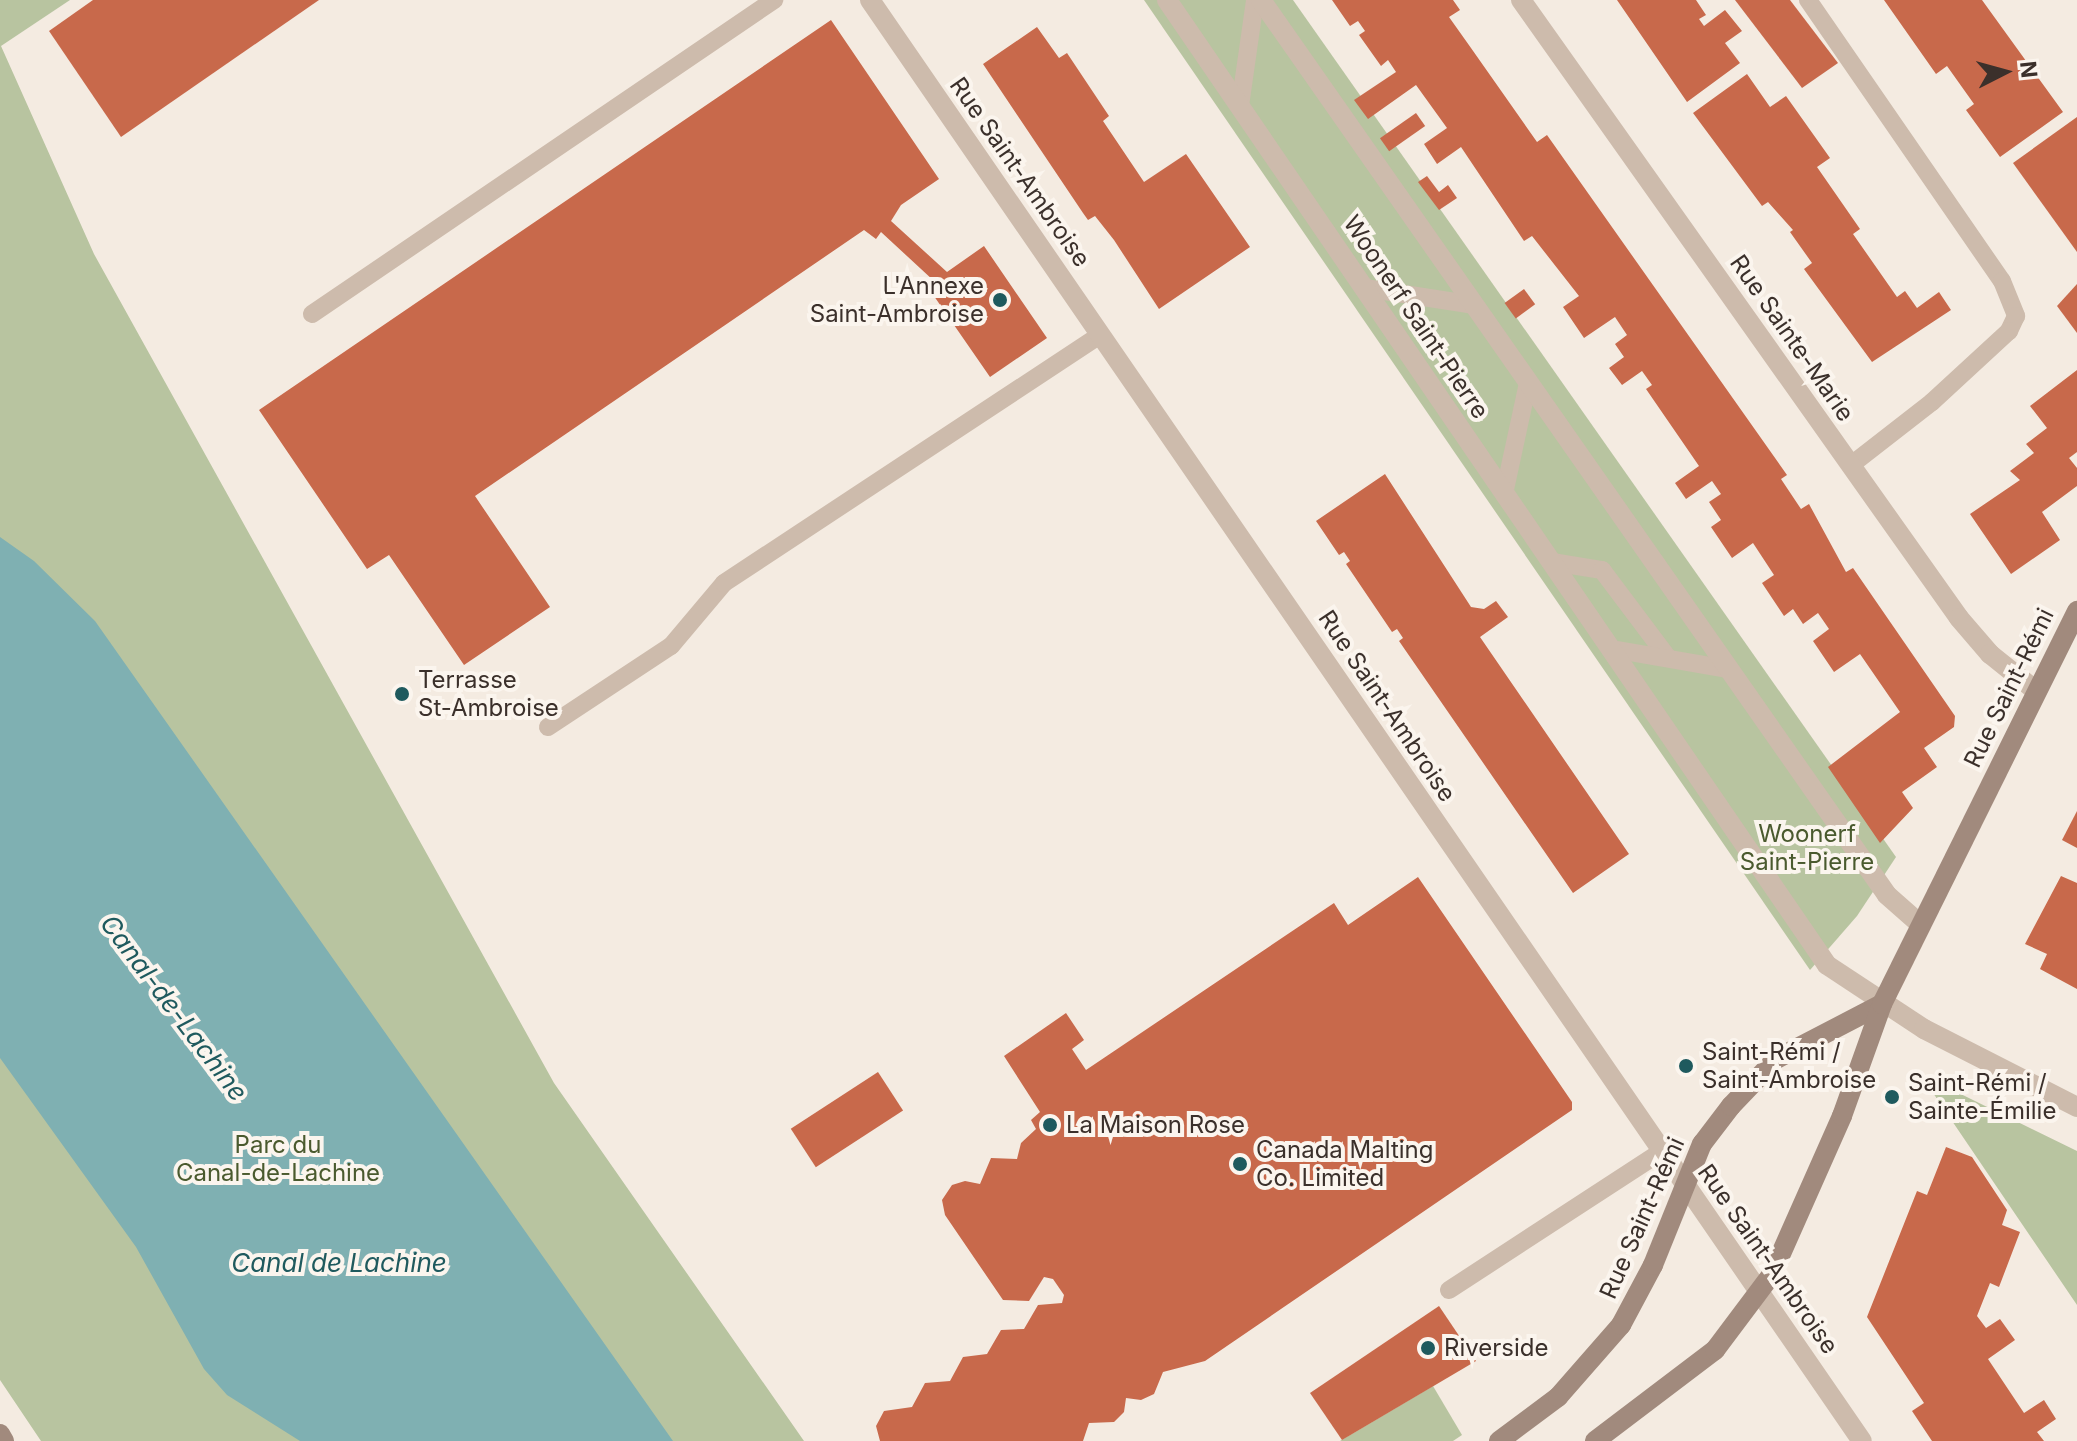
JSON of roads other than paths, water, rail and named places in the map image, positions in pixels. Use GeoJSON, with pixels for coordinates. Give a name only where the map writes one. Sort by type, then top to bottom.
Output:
{"type":"FeatureCollection","features":[{"type":"Feature","properties":{"kind":"main road","name":"Rue Saint-Rémi"},"geometry":{"type":"LineString","coordinates":[[1595,1441],[1715,1350],[1760,1292],[1793,1236],[1882,1004],[2077,611]]}},
{"type":"Feature","properties":{"kind":"main road","name":"Rue Saint-Rémi"},"geometry":{"type":"LineString","coordinates":[[1499,1441],[1558,1397],[1621,1325],[1653,1265],[1702,1144],[1776,1059],[1882,1004]]}},
{"type":"Feature","properties":{"kind":"main road"},"geometry":{"type":"LineString","coordinates":[[0,1434],[4,1441]]}},
{"type":"Feature","properties":{"kind":"street","name":"Rue Saint-Ambroise"},"geometry":{"type":"LineString","coordinates":[[870,0],[1862,1441]]}},
{"type":"Feature","properties":{"kind":"street","name":"Woonerf Saint-Pierre"},"geometry":{"type":"LineString","coordinates":[[1167,0],[1827,965],[1882,1004],[2077,1107]]}},
{"type":"Feature","properties":{"kind":"street"},"geometry":{"type":"LineString","coordinates":[[1258,0],[1887,895],[1921,925]]}},
{"type":"Feature","properties":{"kind":"street","name":"Rue Sainte-Marie"},"geometry":{"type":"LineString","coordinates":[[1521,0],[1975,639],[2036,691]]}},
{"type":"Feature","properties":{"kind":"lane"},"geometry":{"type":"LineString","coordinates":[[312,314],[774,0]]}},
{"type":"Feature","properties":{"kind":"lane"},"geometry":{"type":"LineString","coordinates":[[1240,106],[1258,0]]}},
{"type":"Feature","properties":{"kind":"lane"},"geometry":{"type":"LineString","coordinates":[[1808,0],[2002,281],[2016,316],[2009,331],[1932,402],[1851,465]]}},
{"type":"Feature","properties":{"kind":"lane"},"geometry":{"type":"LineString","coordinates":[[1365,288],[1475,305]]}},
{"type":"Feature","properties":{"kind":"lane"},"geometry":{"type":"LineString","coordinates":[[548,727],[671,646],[724,583],[1100,335]]}},
{"type":"Feature","properties":{"kind":"lane"},"geometry":{"type":"LineString","coordinates":[[1504,494],[1528,383]]}},
{"type":"Feature","properties":{"kind":"lane"},"geometry":{"type":"LineString","coordinates":[[1552,562],[1602,570],[1668,658]]}},
{"type":"Feature","properties":{"kind":"lane"},"geometry":{"type":"LineString","coordinates":[[1612,649],[1728,669]]}},
{"type":"Feature","properties":{"kind":"lane"},"geometry":{"type":"LineString","coordinates":[[1449,1290],[1661,1152]]}},
{"type":"Feature","properties":{"kind":"water","name":"Canal de Lachine"},"geometry":{"type":"Polygon","coordinates":[[[0,537],[34,561],[95,621],[673,1441],[300,1441],[227,1395],[204,1369],[136,1247],[0,1058],[0,537]]]}},
{"type":"Feature","properties":{"kind":"place","name":"L'Annexe Saint-Ambroise"},"geometry":{"type":"Point","coordinates":[1000,300]}},
{"type":"Feature","properties":{"kind":"place","name":"Terrasse St-Ambroise"},"geometry":{"type":"Point","coordinates":[402,694]}},
{"type":"Feature","properties":{"kind":"place","name":"Saint-Rémi / Saint-Ambroise"},"geometry":{"type":"Point","coordinates":[1686,1066]}},
{"type":"Feature","properties":{"kind":"place","name":"Saint-Rémi / Sainte-Émilie"},"geometry":{"type":"Point","coordinates":[1892,1097]}},
{"type":"Feature","properties":{"kind":"place","name":"La Maison Rose"},"geometry":{"type":"Point","coordinates":[1050,1125]}},
{"type":"Feature","properties":{"kind":"place","name":"Canada Malting Co. Limited"},"geometry":{"type":"Point","coordinates":[1240,1164]}},
{"type":"Feature","properties":{"kind":"place","name":"Riverside"},"geometry":{"type":"Point","coordinates":[1428,1348]}},
{"type":"Feature","properties":{"kind":"water label","name":"Canal-de-Lachine"},"geometry":{"type":"Point","coordinates":[174,1008]}},
{"type":"Feature","properties":{"kind":"park label","name":"Parc du Canal-de-Lachine"},"geometry":{"type":"Point","coordinates":[278,1159]}}]}
